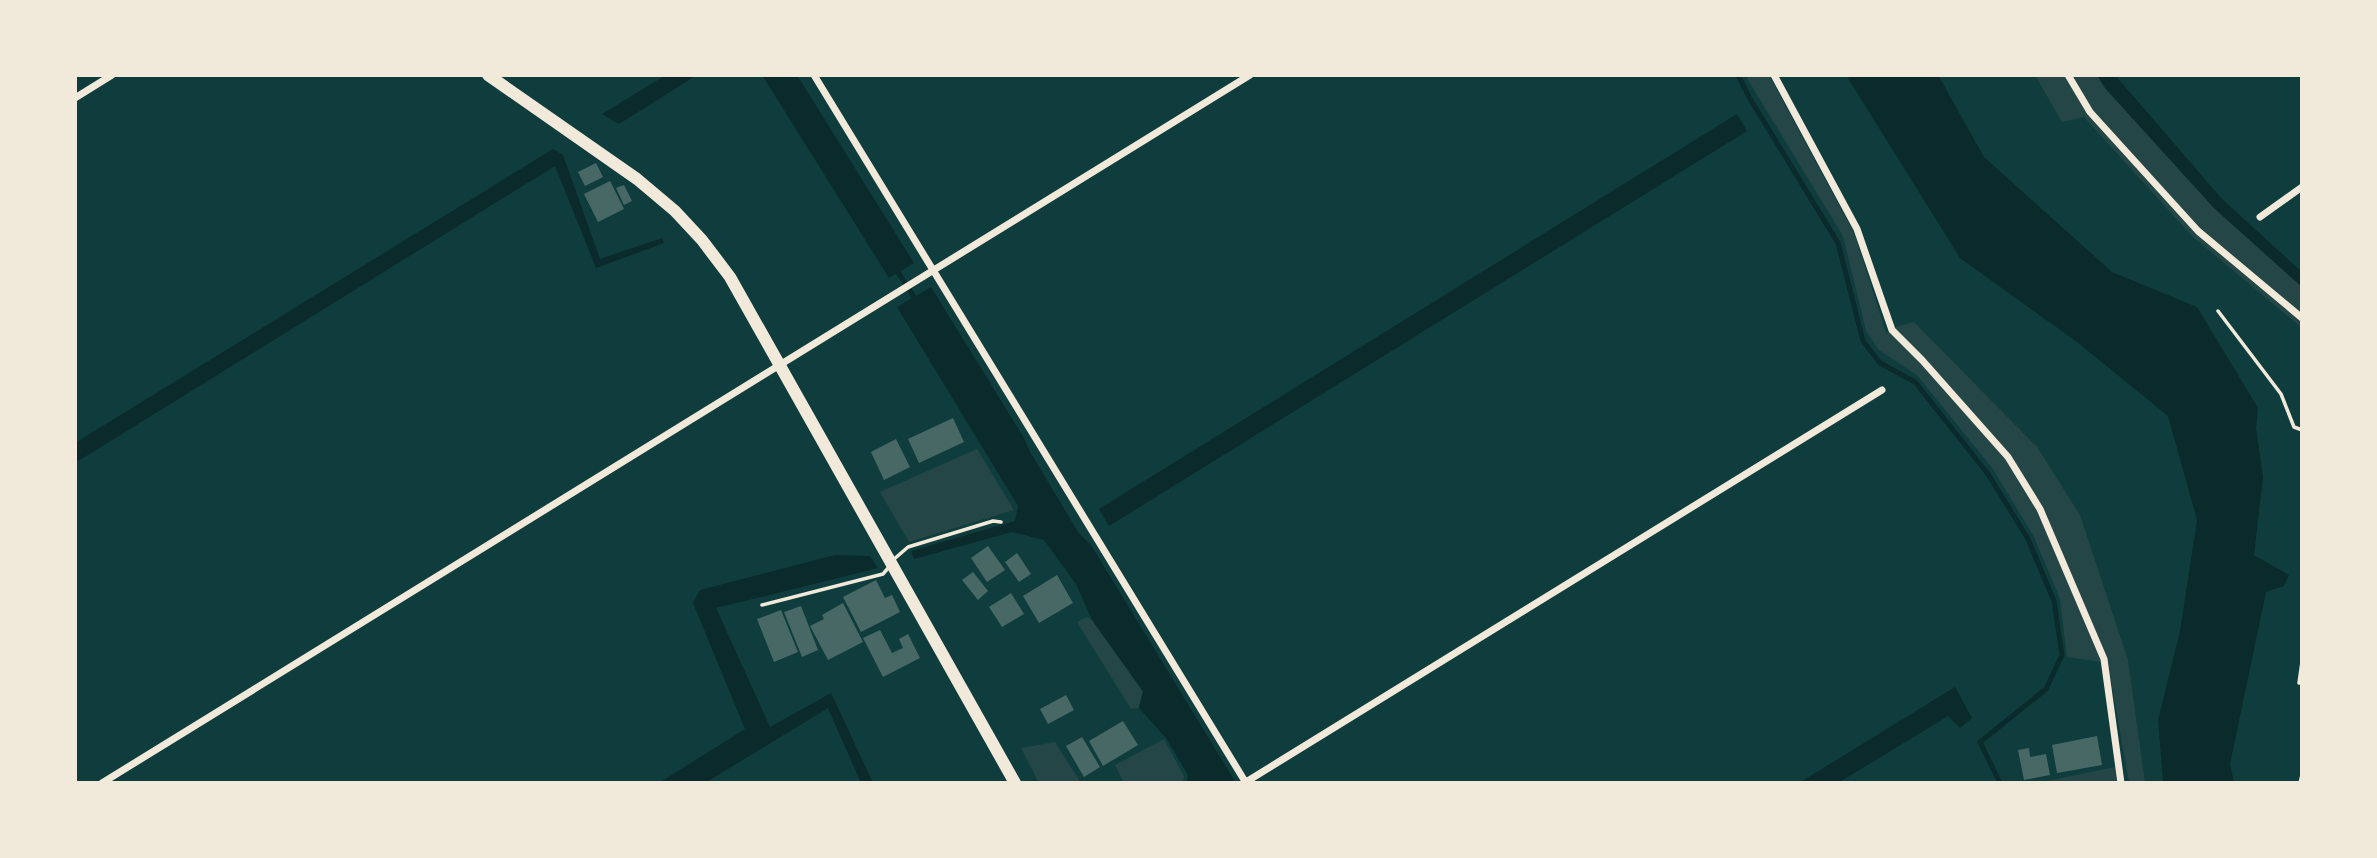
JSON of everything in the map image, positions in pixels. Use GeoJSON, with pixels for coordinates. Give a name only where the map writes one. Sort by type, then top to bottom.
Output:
{"type":"FeatureCollection","features":[{"type":"Feature","properties":{"kind":"highway"},"geometry":{"type":"LineString","coordinates":[[488,75],[637,179],[675,211],[730,277],[1015,783]]}},
{"type":"Feature","properties":{"kind":"street"},"geometry":{"type":"LineString","coordinates":[[75,98],[112,75]]}},
{"type":"Feature","properties":{"kind":"street"},"geometry":{"type":"LineString","coordinates":[[814,75],[1246,782],[1882,390]]}},
{"type":"Feature","properties":{"kind":"street"},"geometry":{"type":"LineString","coordinates":[[102,783],[1250,75]]}},
{"type":"Feature","properties":{"kind":"street"},"geometry":{"type":"LineString","coordinates":[[1774,75],[1857,229],[1892,330],[2008,457],[2040,509],[2104,659],[2121,783]]}},
{"type":"Feature","properties":{"kind":"street"},"geometry":{"type":"LineString","coordinates":[[2068,75],[2090,111],[2198,231],[2302,318]]}},
{"type":"Feature","properties":{"kind":"street"},"geometry":{"type":"LineString","coordinates":[[2260,217],[2302,187]]}},
{"type":"Feature","properties":{"kind":"lane"},"geometry":{"type":"LineString","coordinates":[[762,605],[884,574],[891,562],[908,547],[993,521],[1001,522]]}},
{"type":"Feature","properties":{"kind":"path"},"geometry":{"type":"LineString","coordinates":[[2218,311],[2281,394],[2294,428],[2302,430]]}},
{"type":"Feature","properties":{"kind":"path"},"geometry":{"type":"LineString","coordinates":[[2302,662],[2299,683],[2302,683]]}},
{"type":"Feature","properties":{"kind":"path"},"geometry":{"type":"LineString","coordinates":[[2300,783],[2302,775]]}},
{"type":"Feature","properties":{"kind":"shaded area"},"geometry":{"type":"Polygon","coordinates":[[[666,75],[697,75],[619,124],[602,114],[666,75]]]}},
{"type":"Feature","properties":{"kind":"shaded area"},"geometry":{"type":"Polygon","coordinates":[[[762,75],[797,75],[914,263],[889,278],[762,75]]]}},
{"type":"Feature","properties":{"kind":"shaded area"},"geometry":{"type":"Polygon","coordinates":[[[1745,75],[1769,75],[1855,235],[1886,333],[1914,322],[2037,447],[2080,515],[2128,660],[2145,783],[2129,783],[2108,663],[2067,657],[2060,599],[2034,537],[1993,469],[1917,375],[1879,350],[1866,331],[1843,236],[1745,75]]]}},
{"type":"Feature","properties":{"kind":"shaded area"},"geometry":{"type":"Polygon","coordinates":[[[1846,75],[1938,75],[1984,157],[2112,272],[2197,307],[2258,408],[2256,428],[2263,477],[2254,555],[2289,575],[2284,586],[2266,592],[2230,764],[2234,783],[2163,783],[2158,720],[2180,631],[2197,520],[2168,416],[2077,342],[1960,258],[1846,75]]]}},
{"type":"Feature","properties":{"kind":"shaded area"},"geometry":{"type":"Polygon","coordinates":[[[2035,75],[2097,75],[2105,88],[2214,208],[2302,287],[2302,328],[2192,236],[2084,117],[2062,122],[2035,75]]]}},
{"type":"Feature","properties":{"kind":"shaded area"},"geometry":{"type":"Polygon","coordinates":[[[2097,75],[2115,75],[2222,199],[2302,272],[2302,287],[2214,208],[2105,88],[2097,75]]]}},
{"type":"Feature","properties":{"kind":"shaded area"},"geometry":{"type":"Polygon","coordinates":[[[1737,114],[1747,131],[1109,526],[1099,509],[1737,114]]]}},
{"type":"Feature","properties":{"kind":"shaded area"},"geometry":{"type":"Polygon","coordinates":[[[553,149],[563,155],[600,259],[662,238],[664,243],[596,268],[555,166],[75,463],[75,443],[553,149]]]}},
{"type":"Feature","properties":{"kind":"shaded area"},"geometry":{"type":"Polygon","coordinates":[[[931,287],[1078,532],[1091,545],[1236,783],[1186,783],[1188,775],[1166,738],[1139,708],[1143,691],[1092,620],[1076,584],[1044,540],[1012,532],[914,559],[911,551],[1015,521],[1018,506],[897,307],[931,287]]]}},
{"type":"Feature","properties":{"kind":"shaded area"},"geometry":{"type":"Polygon","coordinates":[[[977,449],[1014,510],[909,542],[880,492],[977,449]]]}},
{"type":"Feature","properties":{"kind":"shaded area"},"geometry":{"type":"Polygon","coordinates":[[[835,555],[870,556],[878,568],[716,608],[770,727],[831,693],[873,783],[861,783],[828,708],[705,783],[659,783],[745,729],[693,603],[700,590],[835,555]]]}},
{"type":"Feature","properties":{"kind":"shaded area"},"geometry":{"type":"Polygon","coordinates":[[[1087,617],[1092,620],[1143,692],[1139,708],[1131,709],[1077,622],[1087,617]]]}},
{"type":"Feature","properties":{"kind":"shaded area"},"geometry":{"type":"Polygon","coordinates":[[[1955,687],[1972,718],[1960,728],[1948,716],[1838,783],[1799,783],[1955,687]]]}},
{"type":"Feature","properties":{"kind":"shaded area"},"geometry":{"type":"Polygon","coordinates":[[[1164,739],[1184,776],[1183,783],[1124,783],[1115,765],[1164,739]]]}},
{"type":"Feature","properties":{"kind":"shaded area"},"geometry":{"type":"Polygon","coordinates":[[[1055,742],[1081,783],[1039,783],[1021,748],[1055,742]]]}},
{"type":"Feature","properties":{"kind":"shaded area"},"geometry":{"type":"Polygon","coordinates":[[[2115,767],[2118,783],[2038,783],[2115,767]]]}},
{"type":"Feature","properties":{"kind":"building"},"geometry":{"type":"Polygon","coordinates":[[[596,163],[603,177],[585,186],[578,172],[596,163]]]}},
{"type":"Feature","properties":{"kind":"building"},"geometry":{"type":"Polygon","coordinates":[[[610,181],[624,209],[598,222],[584,194],[610,181]]]}},
{"type":"Feature","properties":{"kind":"building"},"geometry":{"type":"Polygon","coordinates":[[[624,185],[632,201],[624,205],[616,188],[624,185]]]}},
{"type":"Feature","properties":{"kind":"building"},"geometry":{"type":"Polygon","coordinates":[[[953,418],[964,442],[919,463],[908,439],[953,418]]]}},
{"type":"Feature","properties":{"kind":"building"},"geometry":{"type":"Polygon","coordinates":[[[896,439],[910,467],[884,480],[871,452],[896,439]]]}},
{"type":"Feature","properties":{"kind":"building"},"geometry":{"type":"Polygon","coordinates":[[[988,546],[1005,570],[987,582],[971,558],[988,546]]]}},
{"type":"Feature","properties":{"kind":"building"},"geometry":{"type":"Polygon","coordinates":[[[1017,553],[1031,574],[1019,582],[1005,562],[1017,553]]]}},
{"type":"Feature","properties":{"kind":"building"},"geometry":{"type":"Polygon","coordinates":[[[973,572],[988,591],[978,600],[962,580],[973,572]]]}},
{"type":"Feature","properties":{"kind":"building"},"geometry":{"type":"Polygon","coordinates":[[[1057,575],[1073,603],[1039,623],[1023,596],[1057,575]]]}},
{"type":"Feature","properties":{"kind":"building"},"geometry":{"type":"Polygon","coordinates":[[[876,580],[885,598],[892,595],[900,612],[861,632],[843,597],[876,580]]]}},
{"type":"Feature","properties":{"kind":"building"},"geometry":{"type":"Polygon","coordinates":[[[1011,593],[1024,614],[1002,627],[989,607],[1011,593]]]}},
{"type":"Feature","properties":{"kind":"building"},"geometry":{"type":"Polygon","coordinates":[[[843,603],[863,642],[828,660],[810,626],[824,619],[822,615],[843,603]]]}},
{"type":"Feature","properties":{"kind":"building"},"geometry":{"type":"Polygon","coordinates":[[[801,606],[818,650],[802,657],[784,612],[801,606]]]}},
{"type":"Feature","properties":{"kind":"building"},"geometry":{"type":"Polygon","coordinates":[[[781,610],[798,652],[774,662],[757,619],[781,610]]]}},
{"type":"Feature","properties":{"kind":"building"},"geometry":{"type":"Polygon","coordinates":[[[880,630],[892,653],[903,648],[899,639],[908,634],[920,658],[883,677],[863,638],[880,630]]]}},
{"type":"Feature","properties":{"kind":"building"},"geometry":{"type":"Polygon","coordinates":[[[1066,695],[1074,710],[1048,724],[1040,709],[1066,695]]]}},
{"type":"Feature","properties":{"kind":"building"},"geometry":{"type":"Polygon","coordinates":[[[1123,721],[1138,745],[1103,766],[1089,741],[1123,721]]]}},
{"type":"Feature","properties":{"kind":"building"},"geometry":{"type":"Polygon","coordinates":[[[2097,736],[2102,765],[2057,773],[2052,745],[2097,736]]]}},
{"type":"Feature","properties":{"kind":"building"},"geometry":{"type":"Polygon","coordinates":[[[1082,737],[1100,767],[1084,777],[1066,746],[1082,737]]]}},
{"type":"Feature","properties":{"kind":"building"},"geometry":{"type":"Polygon","coordinates":[[[2029,748],[2030,757],[2046,754],[2050,775],[2024,780],[2018,750],[2029,748]]]}},
{"type":"Feature","properties":{"kind":"waterway"},"geometry":{"type":"LineString","coordinates":[[1738,75],[1838,243],[1863,341],[1880,363],[1915,382],[1988,474],[2028,539],[2054,601],[2062,655],[2046,689],[1980,742],[2000,783]]}},
{"type":"Feature","properties":{"kind":"waterway"},"geometry":{"type":"LineString","coordinates":[[896,269],[917,302]]}}]}
